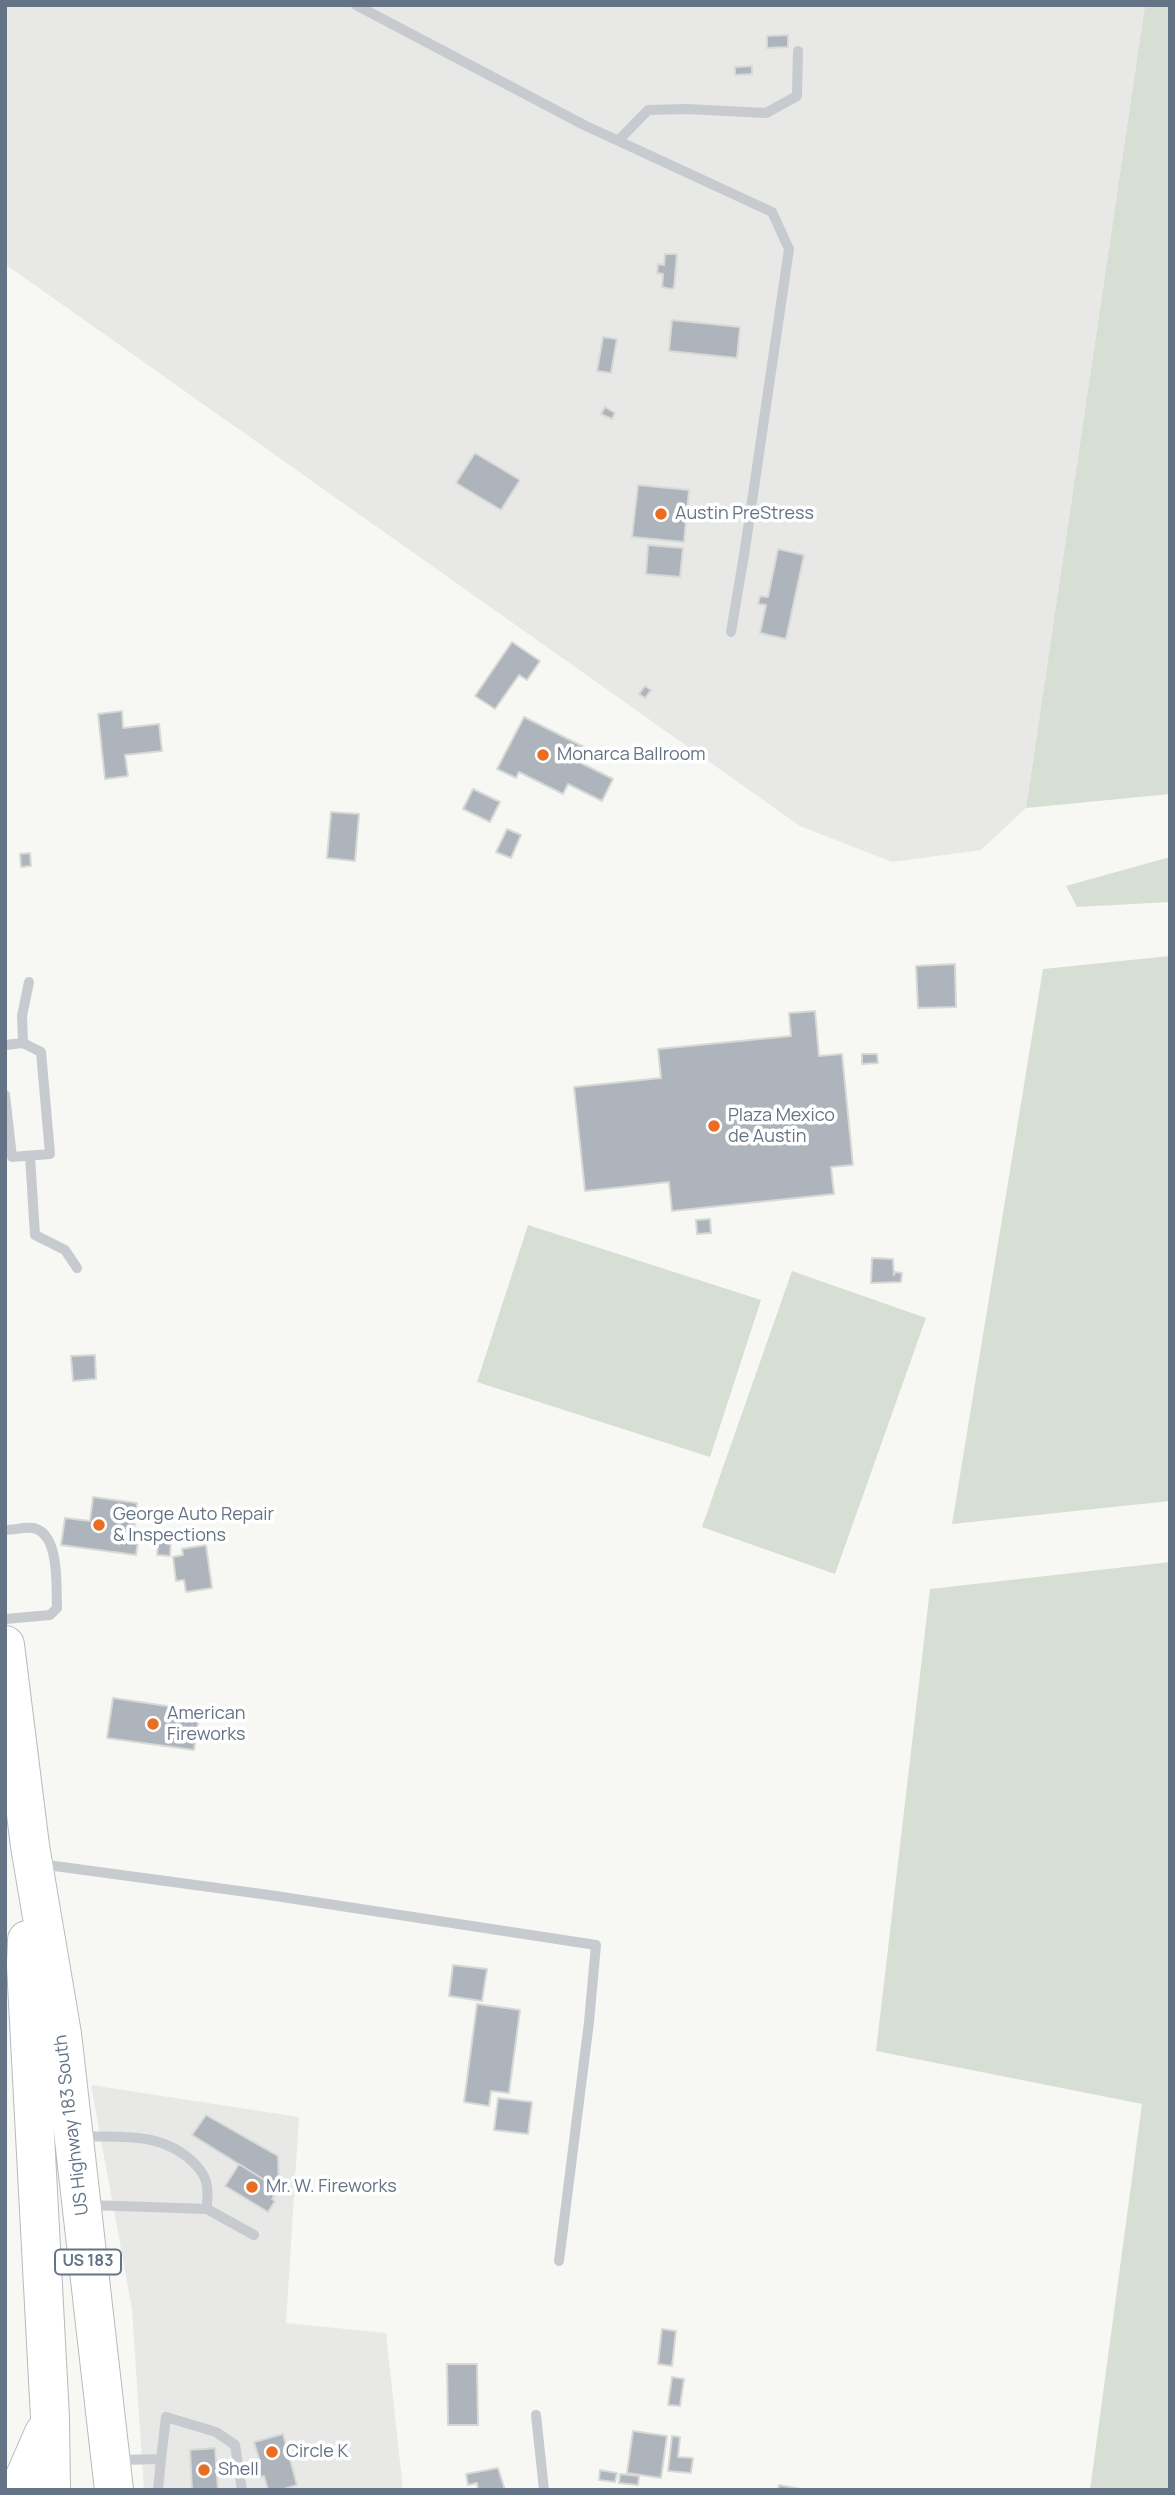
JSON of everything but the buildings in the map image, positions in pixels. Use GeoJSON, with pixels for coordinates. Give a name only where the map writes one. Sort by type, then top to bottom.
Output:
{"type":"FeatureCollection","features":[{"type":"Feature","properties":{"kind":"highway","name":"US Highway 183 South"},"geometry":{"type":"LineString","coordinates":[[5,1645],[32,1854],[62,2034],[112,2475]]}},
{"type":"Feature","properties":{"kind":"highway","name":"US Highway 183 South"},"geometry":{"type":"LineString","coordinates":[[32,1854],[26,1965],[50,2418],[51,2490]]}},
{"type":"Feature","properties":{"kind":"highway"},"geometry":{"type":"LineString","coordinates":[[19,2490],[50,2418]]}},
{"type":"Feature","properties":{"kind":"lane"},"geometry":{"type":"LineString","coordinates":[[356,5],[618,141],[772,212],[789,249],[731,632]]}},
{"type":"Feature","properties":{"kind":"lane"},"geometry":{"type":"LineString","coordinates":[[618,141],[648,110],[766,113],[797,96],[798,51]]}},
{"type":"Feature","properties":{"kind":"lane"},"geometry":{"type":"LineString","coordinates":[[23,1043],[22,1016],[29,982]]}},
{"type":"Feature","properties":{"kind":"lane"},"geometry":{"type":"LineString","coordinates":[[5,1045],[23,1043],[41,1052],[50,1154],[12,1157],[5,1095]]}},
{"type":"Feature","properties":{"kind":"lane"},"geometry":{"type":"LineString","coordinates":[[30,1156],[35,1235],[65,1250],[77,1268]]}},
{"type":"Feature","properties":{"kind":"lane"},"geometry":{"type":"LineString","coordinates":[[5,1530],[34,1528],[46,1534],[53,1546],[57,1608],[50,1615],[5,1619]]}},
{"type":"Feature","properties":{"kind":"lane"},"geometry":{"type":"LineString","coordinates":[[32,1854],[269,1895],[596,1945],[559,2261]]}},
{"type":"Feature","properties":{"kind":"lane"},"geometry":{"type":"LineString","coordinates":[[73,2136],[156,2140],[171,2144],[200,2169],[207,2186],[206,2208]]}},
{"type":"Feature","properties":{"kind":"lane"},"geometry":{"type":"LineString","coordinates":[[81,2205],[206,2208],[254,2235]]}},
{"type":"Feature","properties":{"kind":"lane"},"geometry":{"type":"LineString","coordinates":[[536,2415],[544,2490]]}},
{"type":"Feature","properties":{"kind":"lane"},"geometry":{"type":"LineString","coordinates":[[158,2490],[166,2417],[216,2432],[235,2445],[242,2490]]}},
{"type":"Feature","properties":{"kind":"lane"},"geometry":{"type":"LineString","coordinates":[[112,2475],[161,2459]]}},
{"type":"Feature","properties":{"kind":"shaded area","name":"Austin PreStress"},"geometry":{"type":"Polygon","coordinates":[[[5,5],[1145,5],[1026,808],[981,850],[892,862],[800,826],[5,264],[5,5]]]}},
{"type":"Feature","properties":{"kind":"shaded area"},"geometry":{"type":"Polygon","coordinates":[[[1145,5],[1170,5],[1170,794],[1026,808],[1145,5]]]}},
{"type":"Feature","properties":{"kind":"shaded area"},"geometry":{"type":"Polygon","coordinates":[[[1170,857],[1170,902],[1077,907],[1066,886],[1170,857]]]}},
{"type":"Feature","properties":{"kind":"shaded area"},"geometry":{"type":"Polygon","coordinates":[[[1170,956],[1170,1501],[952,1524],[1043,969],[1170,956]]]}},
{"type":"Feature","properties":{"kind":"shaded area"},"geometry":{"type":"Polygon","coordinates":[[[528,1225],[761,1300],[710,1457],[477,1382],[528,1225]]]}},
{"type":"Feature","properties":{"kind":"shaded area"},"geometry":{"type":"Polygon","coordinates":[[[792,1271],[926,1318],[835,1574],[702,1527],[792,1271]]]}},
{"type":"Feature","properties":{"kind":"shaded area"},"geometry":{"type":"Polygon","coordinates":[[[1170,1562],[1170,2490],[1090,2490],[1142,2104],[876,2051],[930,1589],[1170,1562]]]}},
{"type":"Feature","properties":{"kind":"shaded area"},"geometry":{"type":"Polygon","coordinates":[[[91,2085],[299,2117],[286,2323],[386,2333],[403,2490],[144,2490],[132,2309],[91,2085]]]}},
{"type":"Feature","properties":{"kind":"place","name":"Austin PreStress"},"geometry":{"type":"Point","coordinates":[661,514]}},
{"type":"Feature","properties":{"kind":"place","name":"Monarca Ballroom"},"geometry":{"type":"Point","coordinates":[543,755]}},
{"type":"Feature","properties":{"kind":"place","name":"Plaza Mexico de Austin"},"geometry":{"type":"Point","coordinates":[714,1126]}},
{"type":"Feature","properties":{"kind":"place","name":"George Auto Repair & Inspections"},"geometry":{"type":"Point","coordinates":[99,1525]}},
{"type":"Feature","properties":{"kind":"place","name":"American Fireworks"},"geometry":{"type":"Point","coordinates":[153,1724]}},
{"type":"Feature","properties":{"kind":"place","name":"Mr. W. Fireworks"},"geometry":{"type":"Point","coordinates":[252,2187]}},
{"type":"Feature","properties":{"kind":"place","name":"Circle K"},"geometry":{"type":"Point","coordinates":[272,2452]}},
{"type":"Feature","properties":{"kind":"place","name":"Shell"},"geometry":{"type":"Point","coordinates":[204,2470]}}]}
